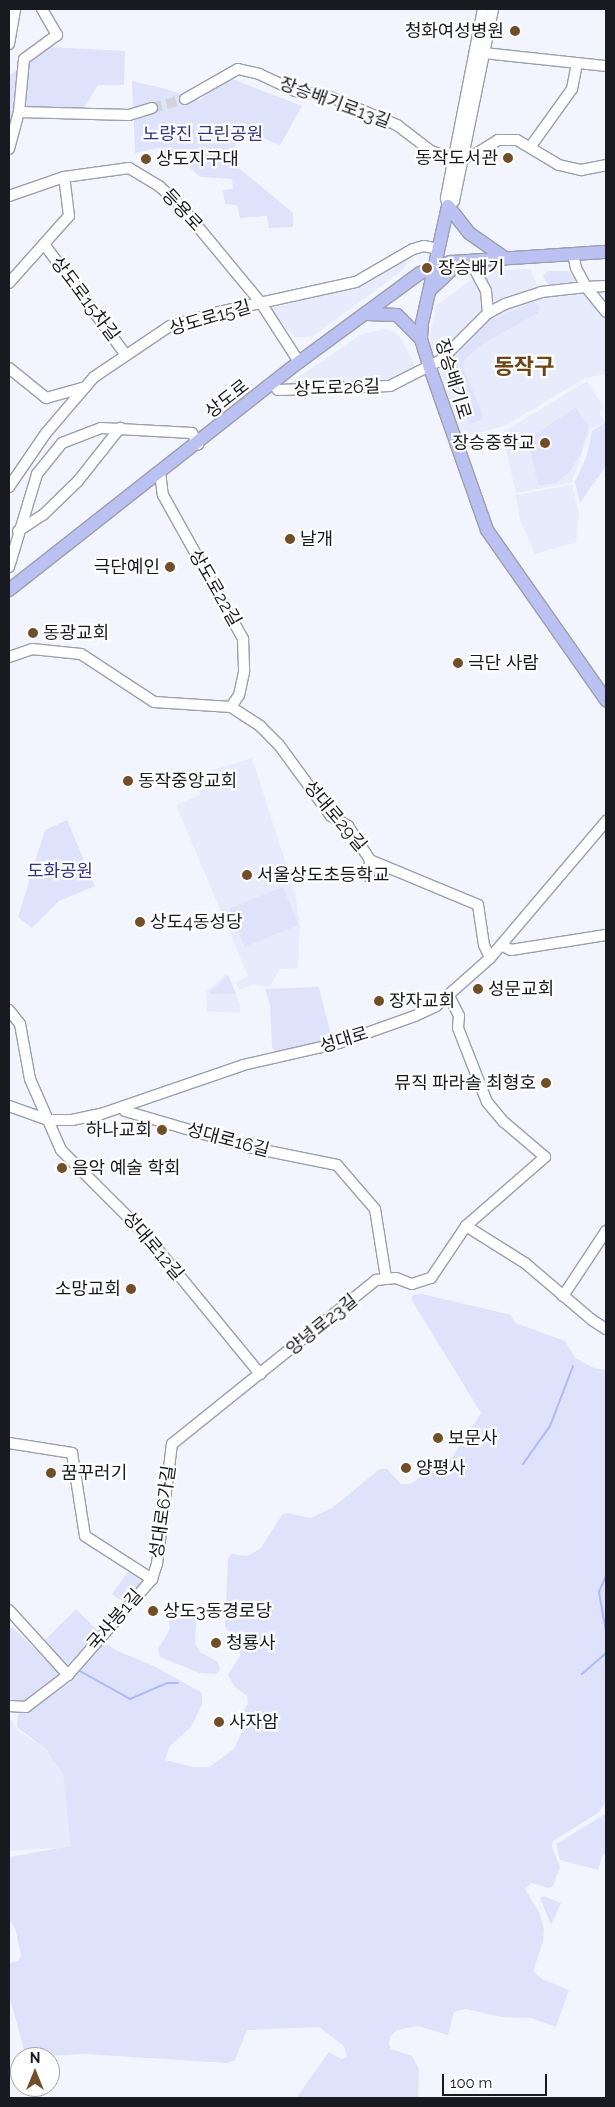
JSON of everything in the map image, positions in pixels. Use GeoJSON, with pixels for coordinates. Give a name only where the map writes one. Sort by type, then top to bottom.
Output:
{"type":"FeatureCollection","features":[{"type":"Feature","properties":{"kind":"main road","name":"장승배기로"},"geometry":{"type":"LineString","coordinates":[[448,206],[427,297],[421,339],[430,368],[487,530],[606,700]]}},
{"type":"Feature","properties":{"kind":"main road"},"geometry":{"type":"LineString","coordinates":[[448,206],[469,233],[505,258]]}},
{"type":"Feature","properties":{"kind":"main road","name":"상도로"},"geometry":{"type":"LineString","coordinates":[[9,590],[274,385],[299,362],[367,314],[420,273],[434,266],[477,260],[606,252]]}},
{"type":"Feature","properties":{"kind":"main road"},"geometry":{"type":"LineString","coordinates":[[427,297],[433,285],[460,262]]}},
{"type":"Feature","properties":{"kind":"main road"},"geometry":{"type":"LineString","coordinates":[[367,314],[397,315],[421,339]]}},
{"type":"Feature","properties":{"kind":"street"},"geometry":{"type":"LineString","coordinates":[[9,44],[15,9]]}},
{"type":"Feature","properties":{"kind":"street"},"geometry":{"type":"LineString","coordinates":[[9,149],[19,112],[24,59],[57,35],[42,9]]}},
{"type":"Feature","properties":{"kind":"street","name":"장승배기로"},"geometry":{"type":"LineString","coordinates":[[458,159],[483,9]]}},
{"type":"Feature","properties":{"kind":"street","name":"장승배기로"},"geometry":{"type":"LineString","coordinates":[[448,206],[446,198],[458,159],[493,9]]}},
{"type":"Feature","properties":{"kind":"street"},"geometry":{"type":"LineString","coordinates":[[484,53],[606,66]]}},
{"type":"Feature","properties":{"kind":"street"},"geometry":{"type":"LineString","coordinates":[[531,146],[572,89],[577,63]]}},
{"type":"Feature","properties":{"kind":"street","name":"장승배기로13길"},"geometry":{"type":"LineString","coordinates":[[185,99],[238,69],[259,74],[295,92],[328,96],[396,125],[431,151],[458,159]]}},
{"type":"Feature","properties":{"kind":"street"},"geometry":{"type":"LineString","coordinates":[[19,112],[129,115],[152,108]]}},
{"type":"Feature","properties":{"kind":"street"},"geometry":{"type":"LineString","coordinates":[[458,159],[474,155],[498,140],[517,140],[531,146],[560,165],[581,170],[606,166]]}},
{"type":"Feature","properties":{"kind":"street","name":"등용로"},"geometry":{"type":"LineString","coordinates":[[9,196],[64,177],[129,168],[159,186],[180,205],[261,304],[299,362]]}},
{"type":"Feature","properties":{"kind":"street"},"geometry":{"type":"LineString","coordinates":[[9,283],[69,216],[64,177]]}},
{"type":"Feature","properties":{"kind":"street","name":"상도로15차길"},"geometry":{"type":"LineString","coordinates":[[44,244],[125,354]]}},
{"type":"Feature","properties":{"kind":"street","name":"상도로15길"},"geometry":{"type":"LineString","coordinates":[[9,487],[46,433],[86,387],[125,354],[170,326],[210,314],[356,282],[413,249],[424,246],[438,249]]}},
{"type":"Feature","properties":{"kind":"street"},"geometry":{"type":"LineString","coordinates":[[573,254],[576,268],[586,287],[606,312]]}},
{"type":"Feature","properties":{"kind":"street"},"geometry":{"type":"LineString","coordinates":[[477,260],[476,272],[486,291],[488,313]]}},
{"type":"Feature","properties":{"kind":"street"},"geometry":{"type":"LineString","coordinates":[[430,368],[488,313],[512,301],[541,292],[606,286]]}},
{"type":"Feature","properties":{"kind":"street"},"geometry":{"type":"LineString","coordinates":[[9,368],[46,398],[86,387]]}},
{"type":"Feature","properties":{"kind":"street","name":"상도로26길"},"geometry":{"type":"LineString","coordinates":[[274,385],[278,390],[390,386],[430,368]]}},
{"type":"Feature","properties":{"kind":"street"},"geometry":{"type":"LineString","coordinates":[[9,567],[18,531],[37,474],[62,443],[101,428],[120,428],[192,433],[198,444]]}},
{"type":"Feature","properties":{"kind":"street"},"geometry":{"type":"LineString","coordinates":[[18,531],[42,515],[78,481],[120,428]]}},
{"type":"Feature","properties":{"kind":"street"},"geometry":{"type":"LineString","coordinates":[[23,466],[37,474]]}},
{"type":"Feature","properties":{"kind":"street","name":"상도로22길"},"geometry":{"type":"LineString","coordinates":[[160,472],[163,495],[243,639],[244,672],[239,695],[231,708]]}},
{"type":"Feature","properties":{"kind":"street","name":"성대로29길"},"geometry":{"type":"LineString","coordinates":[[9,657],[32,650],[81,654],[154,702],[231,708],[260,726],[279,745],[331,816],[348,826],[370,860],[478,905],[484,945],[490,958]]}},
{"type":"Feature","properties":{"kind":"street","name":"성대로"},"geometry":{"type":"LineString","coordinates":[[9,1106],[48,1120],[72,1120],[123,1107],[243,1065],[359,1037],[415,1016],[449,996],[490,958],[606,821]]}},
{"type":"Feature","properties":{"kind":"street"},"geometry":{"type":"LineString","coordinates":[[370,860],[370,877]]}},
{"type":"Feature","properties":{"kind":"street"},"geometry":{"type":"LineString","coordinates":[[501,945],[511,950],[606,936]]}},
{"type":"Feature","properties":{"kind":"street"},"geometry":{"type":"LineString","coordinates":[[386,1278],[412,1284],[431,1278],[466,1226],[545,1157],[504,1122],[487,1102],[458,1028],[459,1016],[449,996]]}},
{"type":"Feature","properties":{"kind":"street","name":"성대로12길"},"geometry":{"type":"LineString","coordinates":[[9,1010],[20,1024],[30,1079],[61,1150],[146,1235],[260,1374]]}},
{"type":"Feature","properties":{"kind":"street","name":"성대로16길"},"geometry":{"type":"LineString","coordinates":[[123,1107],[125,1111],[248,1147],[338,1165],[375,1209],[386,1278]]}},
{"type":"Feature","properties":{"kind":"street"},"geometry":{"type":"LineString","coordinates":[[466,1226],[525,1263],[563,1296],[606,1328]]}},
{"type":"Feature","properties":{"kind":"street"},"geometry":{"type":"LineString","coordinates":[[563,1296],[606,1231]]}},
{"type":"Feature","properties":{"kind":"street","name":"양녕로23길"},"geometry":{"type":"LineString","coordinates":[[172,1444],[376,1280],[386,1278]]}},
{"type":"Feature","properties":{"kind":"street","name":"국사봉1길"},"geometry":{"type":"LineString","coordinates":[[9,1443],[72,1453],[85,1536],[152,1579],[68,1675],[26,1707],[9,1706]]}},
{"type":"Feature","properties":{"kind":"street","name":"성대로6가길"},"geometry":{"type":"LineString","coordinates":[[152,1579],[156,1564],[172,1444]]}},
{"type":"Feature","properties":{"kind":"street"},"geometry":{"type":"LineString","coordinates":[[9,1610],[68,1675]]}},
{"type":"Feature","properties":{"kind":"shaded area"},"geometry":{"type":"Polygon","coordinates":[[[410,256],[403,270],[312,337],[294,337],[269,309],[359,286],[410,256]]]}},
{"type":"Feature","properties":{"kind":"shaded area"},"geometry":{"type":"Polygon","coordinates":[[[531,269],[539,291],[474,322],[446,347],[431,351],[430,335],[436,306],[484,270],[531,269]]]}},
{"type":"Feature","properties":{"kind":"shaded area"},"geometry":{"type":"Polygon","coordinates":[[[579,292],[587,295],[606,319],[606,374],[585,378],[504,426],[462,437],[439,369],[441,365],[491,315],[511,305],[548,294],[579,292]]]}},
{"type":"Feature","properties":{"kind":"shaded area"},"geometry":{"type":"Polygon","coordinates":[[[382,329],[393,331],[400,337],[418,371],[388,384],[287,385],[360,335],[382,329]]]}},
{"type":"Feature","properties":{"kind":"shaded area","name":"장승중학교"},"geometry":{"type":"Polygon","coordinates":[[[587,381],[604,408],[599,411],[605,422],[590,430],[572,482],[516,493],[502,433],[587,381]]]}},
{"type":"Feature","properties":{"kind":"shaded area"},"geometry":{"type":"Polygon","coordinates":[[[572,485],[579,512],[576,542],[535,554],[520,520],[516,495],[572,485]]]}},
{"type":"Feature","properties":{"kind":"shaded area","name":"서울상도초등학교"},"geometry":{"type":"Polygon","coordinates":[[[252,758],[295,892],[300,927],[298,968],[280,969],[269,987],[252,985],[239,990],[236,982],[248,976],[176,805],[200,795],[198,775],[252,758]]]}},
{"type":"Feature","properties":{"kind":"shaded area"},"geometry":{"type":"Polygon","coordinates":[[[226,974],[240,1004],[240,1013],[207,1011],[206,992],[226,974]]]}},
{"type":"Feature","properties":{"kind":"shaded area"},"geometry":{"type":"Polygon","coordinates":[[[9,1719],[13,1720],[17,1730],[46,1749],[63,1774],[72,1847],[9,1851],[9,1719]]]}},
{"type":"Feature","properties":{"kind":"green space"},"geometry":{"type":"Polygon","coordinates":[[[48,47],[125,51],[124,85],[98,85],[84,108],[18,107],[9,139],[9,76],[48,47]]]}},
{"type":"Feature","properties":{"kind":"green space","name":"노량진 근린공원"},"geometry":{"type":"Polygon","coordinates":[[[232,79],[302,106],[280,145],[245,131],[227,158],[293,213],[293,227],[269,228],[267,216],[240,218],[237,205],[225,204],[223,190],[233,189],[232,179],[200,177],[178,156],[160,159],[158,148],[135,153],[132,81],[166,89],[199,101],[218,85],[232,79]]]}},
{"type":"Feature","properties":{"kind":"green space"},"geometry":{"type":"Polygon","coordinates":[[[548,271],[568,271],[575,281],[549,286],[543,276],[548,271]]]}},
{"type":"Feature","properties":{"kind":"green space"},"geometry":{"type":"Polygon","coordinates":[[[534,302],[539,306],[538,313],[482,344],[464,360],[463,367],[483,416],[481,420],[470,424],[449,375],[448,364],[489,321],[534,302]]]}},
{"type":"Feature","properties":{"kind":"green space"},"geometry":{"type":"Polygon","coordinates":[[[576,407],[589,427],[581,453],[569,472],[556,483],[538,485],[528,439],[576,407]]]}},
{"type":"Feature","properties":{"kind":"green space"},"geometry":{"type":"Polygon","coordinates":[[[606,422],[606,466],[580,503],[575,482],[587,455],[592,431],[606,422]]]}},
{"type":"Feature","properties":{"kind":"green space","name":"도화공원"},"geometry":{"type":"Polygon","coordinates":[[[67,820],[95,886],[59,901],[32,928],[18,917],[45,830],[67,820]]]}},
{"type":"Feature","properties":{"kind":"green space"},"geometry":{"type":"Polygon","coordinates":[[[283,887],[298,925],[245,947],[229,909],[283,887]]]}},
{"type":"Feature","properties":{"kind":"green space"},"geometry":{"type":"Polygon","coordinates":[[[228,975],[236,994],[210,994],[210,992],[228,975]]]}},
{"type":"Feature","properties":{"kind":"green space"},"geometry":{"type":"Polygon","coordinates":[[[319,987],[331,1036],[315,1044],[276,1052],[272,1047],[270,1004],[265,989],[319,987]]]}},
{"type":"Feature","properties":{"kind":"green space"},"geometry":{"type":"Polygon","coordinates":[[[422,1294],[511,1315],[515,1323],[565,1341],[575,1358],[594,1368],[606,1370],[606,1802],[598,1813],[553,1841],[552,1847],[560,1867],[553,1886],[549,1888],[531,1883],[525,1889],[539,1912],[544,1929],[543,1942],[533,1971],[542,1979],[569,1990],[556,2027],[531,2018],[501,2017],[466,2009],[454,2012],[448,2035],[418,2026],[397,2030],[390,2037],[389,2044],[391,2049],[412,2056],[419,2069],[418,2098],[296,2098],[329,2052],[341,2059],[347,2057],[344,2046],[319,2027],[247,2030],[235,2060],[228,2063],[84,2054],[60,2055],[60,2047],[23,2047],[9,1995],[9,1963],[18,1961],[21,1955],[15,1928],[9,1920],[9,1857],[71,1846],[63,1774],[46,1749],[17,1727],[18,1714],[70,1683],[103,1641],[115,1650],[154,1666],[202,1693],[202,1704],[191,1727],[170,1746],[165,1760],[193,1767],[209,1767],[234,1749],[244,1728],[242,1714],[248,1703],[247,1696],[234,1686],[228,1675],[240,1656],[238,1641],[225,1627],[228,1558],[231,1554],[247,1556],[260,1549],[282,1515],[287,1513],[311,1518],[332,1508],[380,1469],[387,1469],[401,1484],[410,1484],[453,1456],[481,1413],[411,1299],[413,1295],[422,1294]]]}},
{"type":"Feature","properties":{"kind":"green space"},"geometry":{"type":"Polygon","coordinates":[[[129,1570],[145,1579],[124,1603],[112,1594],[129,1570]]]}},
{"type":"Feature","properties":{"kind":"green space"},"geometry":{"type":"Polygon","coordinates":[[[181,1604],[197,1613],[195,1643],[200,1652],[218,1662],[220,1670],[216,1674],[200,1673],[160,1657],[158,1649],[170,1629],[167,1607],[181,1604]]]}},
{"type":"Feature","properties":{"kind":"green space"},"geometry":{"type":"Polygon","coordinates":[[[76,1609],[99,1632],[68,1664],[44,1641],[76,1609]]]}},
{"type":"Feature","properties":{"kind":"green space"},"geometry":{"type":"Polygon","coordinates":[[[12,1627],[62,1675],[25,1703],[9,1699],[9,1630],[12,1627]]]}},
{"type":"Feature","properties":{"kind":"green space"},"geometry":{"type":"Polygon","coordinates":[[[605,1814],[606,1854],[603,1854],[598,1870],[560,1860],[556,1844],[605,1814]]]}},
{"type":"Feature","properties":{"kind":"green space"},"geometry":{"type":"Polygon","coordinates":[[[544,1896],[561,1903],[551,1925],[540,1898],[544,1896]]]}},
{"type":"Feature","properties":{"kind":"waterway"},"geometry":{"type":"LineString","coordinates":[[523,1464],[550,1426],[573,1366]]}},
{"type":"Feature","properties":{"kind":"waterway"},"geometry":{"type":"LineString","coordinates":[[606,1576],[599,1592],[606,1630]]}},
{"type":"Feature","properties":{"kind":"waterway"},"geometry":{"type":"LineString","coordinates":[[582,1674],[606,1653]]}},
{"type":"Feature","properties":{"kind":"waterway"},"geometry":{"type":"LineString","coordinates":[[78,1670],[130,1699],[167,1683],[178,1683]]}},
{"type":"Feature","properties":{"kind":"tunnel"},"geometry":{"type":"LineString","coordinates":[[152,108],[185,99]]}},
{"type":"Feature","properties":{"kind":"place","name":"청화여성병원"},"geometry":{"type":"Point","coordinates":[515,31]}},
{"type":"Feature","properties":{"kind":"place","name":"동작도서관"},"geometry":{"type":"Point","coordinates":[508,158]}},
{"type":"Feature","properties":{"kind":"place","name":"상도지구대"},"geometry":{"type":"Point","coordinates":[146,159]}},
{"type":"Feature","properties":{"kind":"place","name":"장승배기"},"geometry":{"type":"Point","coordinates":[427,268]}},
{"type":"Feature","properties":{"kind":"place","name":"장승중학교"},"geometry":{"type":"Point","coordinates":[545,443]}},
{"type":"Feature","properties":{"kind":"place","name":"날개"},"geometry":{"type":"Point","coordinates":[290,539]}},
{"type":"Feature","properties":{"kind":"place","name":"극단예인"},"geometry":{"type":"Point","coordinates":[170,567]}},
{"type":"Feature","properties":{"kind":"place","name":"동광교회"},"geometry":{"type":"Point","coordinates":[33,633]}},
{"type":"Feature","properties":{"kind":"place","name":"극단 사람"},"geometry":{"type":"Point","coordinates":[458,663]}},
{"type":"Feature","properties":{"kind":"place","name":"동작중앙교회"},"geometry":{"type":"Point","coordinates":[128,781]}},
{"type":"Feature","properties":{"kind":"place","name":"서울상도초등학교"},"geometry":{"type":"Point","coordinates":[247,875]}},
{"type":"Feature","properties":{"kind":"place","name":"상도4동성당"},"geometry":{"type":"Point","coordinates":[140,922]}},
{"type":"Feature","properties":{"kind":"place","name":"성문교회"},"geometry":{"type":"Point","coordinates":[478,989]}},
{"type":"Feature","properties":{"kind":"place","name":"장자교회"},"geometry":{"type":"Point","coordinates":[379,1001]}},
{"type":"Feature","properties":{"kind":"place","name":"뮤직 파라솔 최형호"},"geometry":{"type":"Point","coordinates":[546,1083]}},
{"type":"Feature","properties":{"kind":"place","name":"하나교회"},"geometry":{"type":"Point","coordinates":[162,1130]}},
{"type":"Feature","properties":{"kind":"place","name":"음악 예술 학회"},"geometry":{"type":"Point","coordinates":[62,1168]}},
{"type":"Feature","properties":{"kind":"place","name":"소망교회"},"geometry":{"type":"Point","coordinates":[131,1289]}},
{"type":"Feature","properties":{"kind":"place","name":"보문사"},"geometry":{"type":"Point","coordinates":[438,1438]}},
{"type":"Feature","properties":{"kind":"place","name":"양평사"},"geometry":{"type":"Point","coordinates":[406,1468]}},
{"type":"Feature","properties":{"kind":"place","name":"꿈꾸러기"},"geometry":{"type":"Point","coordinates":[51,1473]}},
{"type":"Feature","properties":{"kind":"place","name":"상도3동경로당"},"geometry":{"type":"Point","coordinates":[153,1611]}},
{"type":"Feature","properties":{"kind":"place","name":"청룡사"},"geometry":{"type":"Point","coordinates":[216,1643]}},
{"type":"Feature","properties":{"kind":"place","name":"사자암"},"geometry":{"type":"Point","coordinates":[219,1722]}},
{"type":"Feature","properties":{"kind":"district","name":"동작구"},"geometry":{"type":"Point","coordinates":[524,367]}}]}
